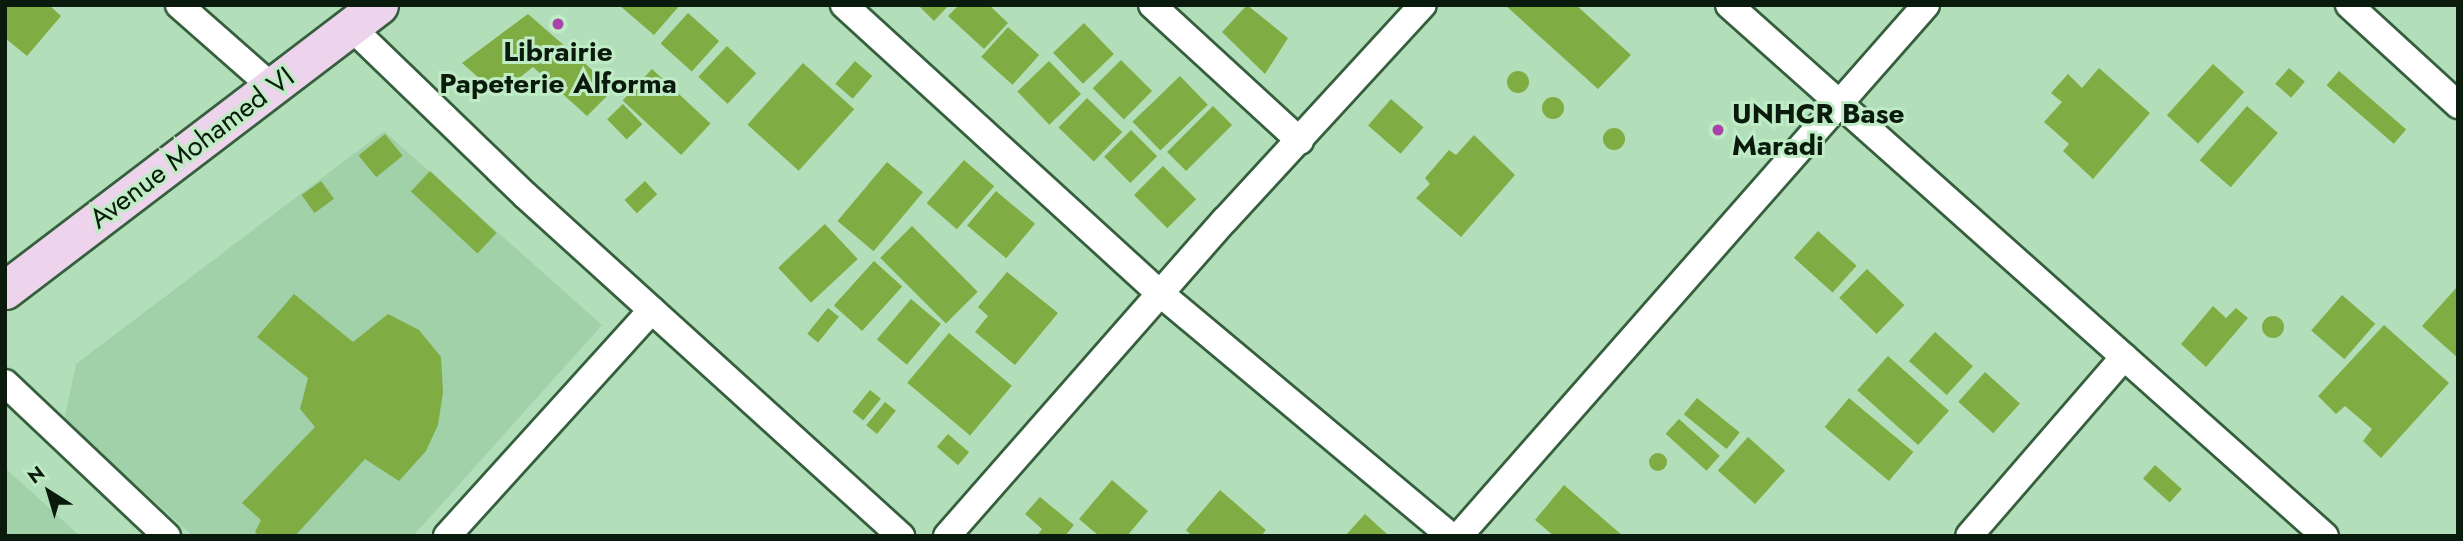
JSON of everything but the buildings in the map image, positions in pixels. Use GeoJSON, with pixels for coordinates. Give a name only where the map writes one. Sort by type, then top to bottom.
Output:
{"type":"FeatureCollection","features":[{"type":"Feature","properties":{"kind":"street"},"geometry":{"type":"LineString","coordinates":[[179,5],[272,87]]}},
{"type":"Feature","properties":{"kind":"street"},"geometry":{"type":"LineString","coordinates":[[844,5],[1160,294],[1450,536]]}},
{"type":"Feature","properties":{"kind":"street"},"geometry":{"type":"LineString","coordinates":[[1152,5],[1300,141]]}},
{"type":"Feature","properties":{"kind":"street"},"geometry":{"type":"LineString","coordinates":[[947,536],[1160,294],[1423,5]]}},
{"type":"Feature","properties":{"kind":"street"},"geometry":{"type":"LineString","coordinates":[[1729,5],[2325,536]]}},
{"type":"Feature","properties":{"kind":"street"},"geometry":{"type":"LineString","coordinates":[[1459,536],[1838,101],[1926,5]]}},
{"type":"Feature","properties":{"kind":"street"},"geometry":{"type":"LineString","coordinates":[[2349,5],[2458,105]]}},
{"type":"Feature","properties":{"kind":"street"},"geometry":{"type":"LineString","coordinates":[[365,16],[652,310],[901,536]]}},
{"type":"Feature","properties":{"kind":"street","name":"Avenue Mohamed VI"},"geometry":{"type":"LineString","coordinates":[[5,290],[365,16]]}},
{"type":"Feature","properties":{"kind":"street"},"geometry":{"type":"LineString","coordinates":[[447,536],[652,310]]}},
{"type":"Feature","properties":{"kind":"street"},"geometry":{"type":"LineString","coordinates":[[1969,536],[2124,357]]}},
{"type":"Feature","properties":{"kind":"street"},"geometry":{"type":"LineString","coordinates":[[5,383],[167,536]]}},
{"type":"Feature","properties":{"kind":"shaded area"},"geometry":{"type":"Polygon","coordinates":[[[384,131],[602,325],[413,536],[193,536],[64,421],[76,364],[384,131]]]}},
{"type":"Feature","properties":{"kind":"shaded area"},"geometry":{"type":"Polygon","coordinates":[[[5,468],[80,536],[5,536],[5,468]]]}},
{"type":"Feature","properties":{"kind":"place","name":"Librairie Papeterie Alforma"},"geometry":{"type":"Point","coordinates":[558,24]}},
{"type":"Feature","properties":{"kind":"place","name":"UNHCR Base Maradi"},"geometry":{"type":"Point","coordinates":[1718,130]}}]}
